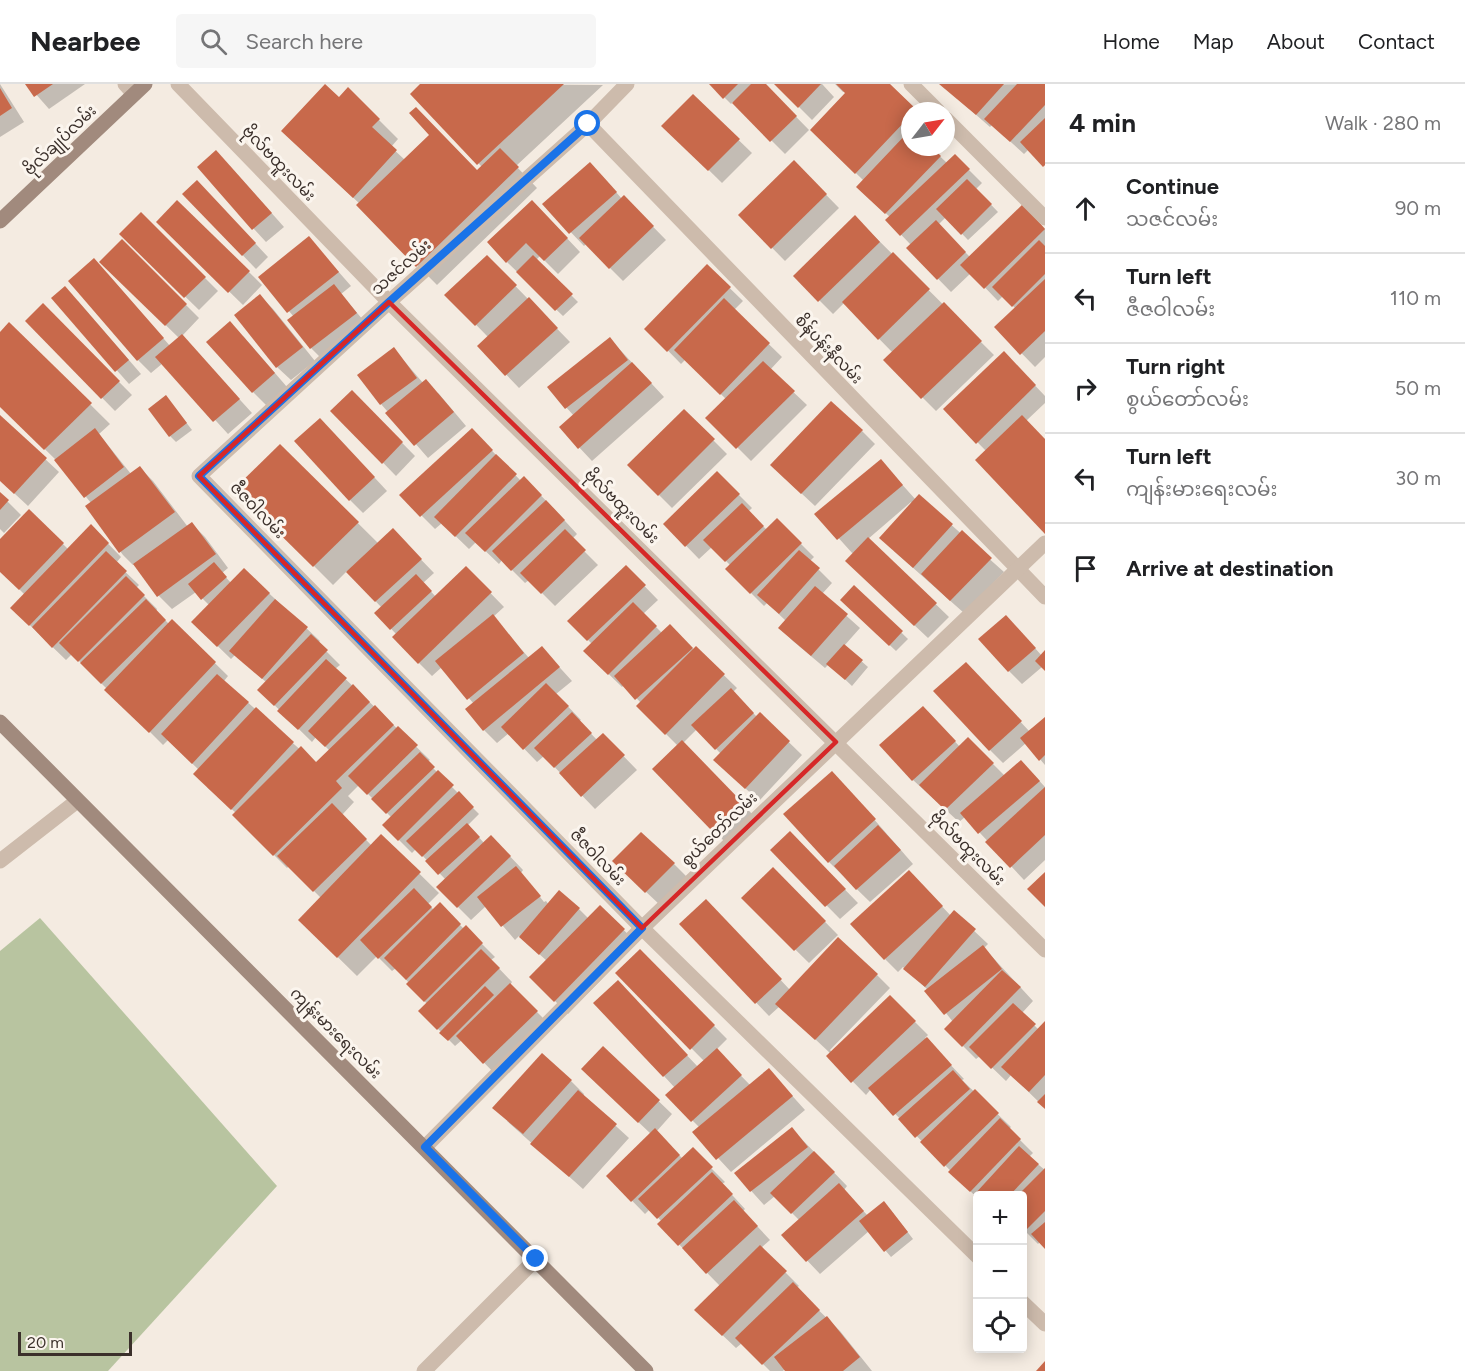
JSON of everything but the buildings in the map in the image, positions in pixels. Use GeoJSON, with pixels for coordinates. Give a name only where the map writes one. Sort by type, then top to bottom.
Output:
{"type":"FeatureCollection","features":[{"type":"Feature","properties":{"kind":"street","name":"ဗိုလ်ဗထူးလမ်း"},"geometry":{"type":"LineString","coordinates":[[178,84],[389,302],[1045,950]]}},
{"type":"Feature","properties":{"kind":"street","name":"သဇင်လမ်း"},"geometry":{"type":"LineString","coordinates":[[199,476],[588,124],[627,84]]}},
{"type":"Feature","properties":{"kind":"street"},"geometry":{"type":"LineString","coordinates":[[911,84],[929,102]]}},
{"type":"Feature","properties":{"kind":"street","name":"ဗိုလ်ချုပ်လမ်း"},"geometry":{"type":"LineString","coordinates":[[0,221],[134,87]]}},
{"type":"Feature","properties":{"kind":"street","name":"စိန်ပန်းနီလမ်း"},"geometry":{"type":"LineString","coordinates":[[588,124],[1045,597]]}},
{"type":"Feature","properties":{"kind":"street"},"geometry":{"type":"LineString","coordinates":[[955,128],[1045,218]]}},
{"type":"Feature","properties":{"kind":"street","name":"ဇီဇဝါလမ်း"},"geometry":{"type":"LineString","coordinates":[[199,476],[642,928],[973,1252]]}},
{"type":"Feature","properties":{"kind":"street","name":"စွယ်တော်လမ်း"},"geometry":{"type":"LineString","coordinates":[[425,1147],[642,928],[1045,543]]}},
{"type":"Feature","properties":{"kind":"street","name":"ကျန်းမားရေးလမ်း"},"geometry":{"type":"LineString","coordinates":[[0,722],[646,1371]]}},
{"type":"Feature","properties":{"kind":"street"},"geometry":{"type":"LineString","coordinates":[[0,861],[78,801]]}},
{"type":"Feature","properties":{"kind":"street"},"geometry":{"type":"LineString","coordinates":[[423,1371],[536,1259]]}},
{"type":"Feature","properties":{"kind":"street"},"geometry":{"type":"LineString","coordinates":[[1027,1306],[1045,1324]]}},
{"type":"Feature","properties":{"kind":"highlighted area"},"geometry":{"type":"Polygon","coordinates":[[[389,302],[836,742],[642,928],[199,476],[389,302]]]}},
{"type":"Feature","properties":{"kind":"green space"},"geometry":{"type":"Polygon","coordinates":[[[40,918],[277,1186],[108,1371],[0,1371],[0,951],[40,918]]]}},
{"type":"Feature","properties":{"kind":"route"},"geometry":{"type":"LineString","coordinates":[[536,1259],[425,1147],[642,928],[199,476],[588,124]]}}]}
